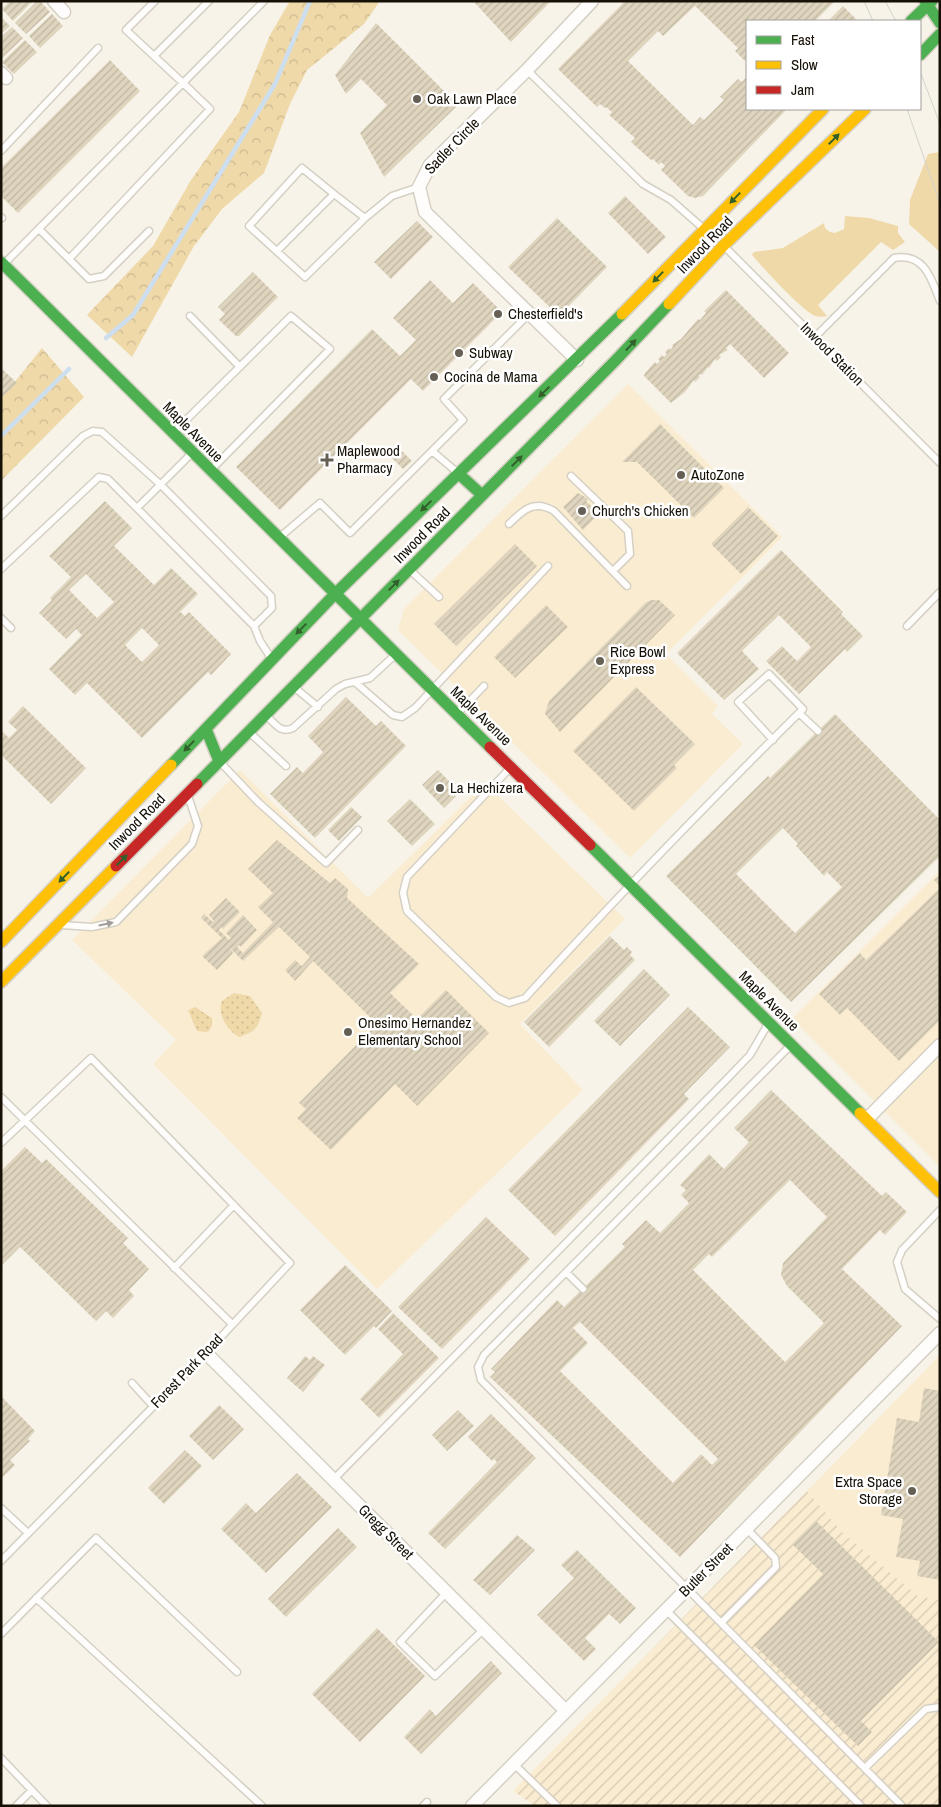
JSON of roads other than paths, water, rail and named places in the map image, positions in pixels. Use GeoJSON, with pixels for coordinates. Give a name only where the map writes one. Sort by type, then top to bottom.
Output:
{"type":"FeatureCollection","features":[{"type":"Feature","properties":{"kind":"main road"},"geometry":{"type":"LineString","coordinates":[[912,20],[928,3],[940,23]]}},
{"type":"Feature","properties":{"kind":"main road"},"geometry":{"type":"LineString","coordinates":[[921,54],[940,34]]}},
{"type":"Feature","properties":{"kind":"main road","name":"Inwood Road"},"geometry":{"type":"LineString","coordinates":[[12,946],[58,924],[482,495],[587,370],[714,238],[822,110]]}},
{"type":"Feature","properties":{"kind":"main road","name":"Inwood Road"},"geometry":{"type":"LineString","coordinates":[[1,982],[12,946],[206,730],[335,594],[459,474],[587,370],[714,238],[864,110]]}},
{"type":"Feature","properties":{"kind":"main road","name":"Maple Avenue"},"geometry":{"type":"LineString","coordinates":[[2,263],[940,1192]]}},
{"type":"Feature","properties":{"kind":"main road"},"geometry":{"type":"LineString","coordinates":[[459,474],[482,495]]}},
{"type":"Feature","properties":{"kind":"main road"},"geometry":{"type":"LineString","coordinates":[[206,730],[219,761]]}},
{"type":"Feature","properties":{"kind":"street"},"geometry":{"type":"LineString","coordinates":[[54,1],[64,12]]}},
{"type":"Feature","properties":{"kind":"street","name":"Sadler Circle"},"geometry":{"type":"LineString","coordinates":[[587,370],[425,212],[418,186],[430,165],[527,70],[592,1]]}},
{"type":"Feature","properties":{"kind":"street"},"geometry":{"type":"LineString","coordinates":[[867,1119],[940,1045]]}},
{"type":"Feature","properties":{"kind":"street","name":"Butler Street"},"geometry":{"type":"LineString","coordinates":[[472,1806],[940,1333]]}},
{"type":"Feature","properties":{"kind":"street","name":"Gregg Street"},"geometry":{"type":"LineString","coordinates":[[206,1353],[566,1710]]}},
{"type":"Feature","properties":{"kind":"lane"},"geometry":{"type":"LineString","coordinates":[[69,258],[210,109],[126,30],[155,1]]}},
{"type":"Feature","properties":{"kind":"lane"},"geometry":{"type":"LineString","coordinates":[[154,56],[209,1]]}},
{"type":"Feature","properties":{"kind":"lane"},"geometry":{"type":"LineString","coordinates":[[2,263],[40,230],[264,1]]}},
{"type":"Feature","properties":{"kind":"lane"},"geometry":{"type":"LineString","coordinates":[[1,151],[98,48]]}},
{"type":"Feature","properties":{"kind":"lane","name":"Inwood Station"},"geometry":{"type":"LineString","coordinates":[[527,70],[643,184],[672,200],[714,238],[816,337],[940,463]]}},
{"type":"Feature","properties":{"kind":"lane"},"geometry":{"type":"LineString","coordinates":[[365,218],[302,168],[249,226],[305,277],[365,218],[392,196],[418,186]]}},
{"type":"Feature","properties":{"kind":"lane"},"geometry":{"type":"LineString","coordinates":[[277,251],[334,194]]}},
{"type":"Feature","properties":{"kind":"lane"},"geometry":{"type":"LineString","coordinates":[[40,230],[89,279],[104,276],[148,231]]}},
{"type":"Feature","properties":{"kind":"lane"},"geometry":{"type":"LineString","coordinates":[[816,337],[894,258],[905,256],[918,260],[932,279],[940,300]]}},
{"type":"Feature","properties":{"kind":"lane"},"geometry":{"type":"LineString","coordinates":[[279,538],[320,503],[350,533],[463,420],[444,399],[529,314]]}},
{"type":"Feature","properties":{"kind":"lane"},"geometry":{"type":"LineString","coordinates":[[190,316],[240,367]]}},
{"type":"Feature","properties":{"kind":"lane"},"geometry":{"type":"LineString","coordinates":[[174,433],[291,316],[330,349],[211,470]]}},
{"type":"Feature","properties":{"kind":"lane"},"geometry":{"type":"LineString","coordinates":[[2,516],[83,436],[93,431],[102,432],[161,485],[271,596],[272,608],[254,626]]}},
{"type":"Feature","properties":{"kind":"lane"},"geometry":{"type":"LineString","coordinates":[[432,451],[459,474]]}},
{"type":"Feature","properties":{"kind":"lane"},"geometry":{"type":"LineString","coordinates":[[138,507],[193,453]]}},
{"type":"Feature","properties":{"kind":"lane"},"geometry":{"type":"LineString","coordinates":[[572,476],[628,531],[630,554],[613,571]]}},
{"type":"Feature","properties":{"kind":"lane"},"geometry":{"type":"LineString","coordinates":[[1,570],[99,477],[108,479],[138,507],[254,626],[260,642],[272,659]]}},
{"type":"Feature","properties":{"kind":"lane"},"geometry":{"type":"LineString","coordinates":[[509,524],[525,508],[532,505],[547,507],[554,511],[628,586]]}},
{"type":"Feature","properties":{"kind":"lane"},"geometry":{"type":"LineString","coordinates":[[356,683],[398,718],[402,717],[415,708],[431,688],[548,566]]}},
{"type":"Feature","properties":{"kind":"lane"},"geometry":{"type":"LineString","coordinates":[[409,569],[438,597]]}},
{"type":"Feature","properties":{"kind":"lane"},"geometry":{"type":"LineString","coordinates":[[907,626],[940,592]]}},
{"type":"Feature","properties":{"kind":"lane"},"geometry":{"type":"LineString","coordinates":[[1,618],[11,628]]}},
{"type":"Feature","properties":{"kind":"lane"},"geometry":{"type":"LineString","coordinates":[[265,714],[282,730],[287,731],[303,722],[340,686],[370,678],[396,654]]}},
{"type":"Feature","properties":{"kind":"lane"},"geometry":{"type":"LineString","coordinates":[[511,766],[407,877],[403,892],[407,911],[496,997],[509,1003],[525,998],[630,884],[773,740],[803,709],[769,674],[738,702],[773,740]]}},
{"type":"Feature","properties":{"kind":"lane"},"geometry":{"type":"LineString","coordinates":[[458,714],[484,686]]}},
{"type":"Feature","properties":{"kind":"lane"},"geometry":{"type":"LineString","coordinates":[[293,687],[318,707]]}},
{"type":"Feature","properties":{"kind":"lane"},"geometry":{"type":"LineString","coordinates":[[799,713],[818,731]]}},
{"type":"Feature","properties":{"kind":"lane"},"geometry":{"type":"LineString","coordinates":[[248,732],[286,766]]}},
{"type":"Feature","properties":{"kind":"lane"},"geometry":{"type":"LineString","coordinates":[[219,761],[257,801],[326,863],[358,830]]}},
{"type":"Feature","properties":{"kind":"lane"},"geometry":{"type":"LineString","coordinates":[[58,924],[92,927],[116,922],[192,844],[198,826],[187,793]]}},
{"type":"Feature","properties":{"kind":"lane"},"geometry":{"type":"LineString","coordinates":[[333,1480],[738,1068],[750,1055],[769,1022]]}},
{"type":"Feature","properties":{"kind":"lane"},"geometry":{"type":"LineString","coordinates":[[792,1044],[484,1356],[478,1367],[482,1380],[902,1806]]}},
{"type":"Feature","properties":{"kind":"lane"},"geometry":{"type":"LineString","coordinates":[[1,1143],[91,1058],[290,1262],[232,1324]]}},
{"type":"Feature","properties":{"kind":"lane","name":"Forest Park Road"},"geometry":{"type":"LineString","coordinates":[[1,1097],[232,1324],[206,1353],[1,1561]]}},
{"type":"Feature","properties":{"kind":"lane"},"geometry":{"type":"LineString","coordinates":[[174,1268],[234,1205]]}},
{"type":"Feature","properties":{"kind":"lane"},"geometry":{"type":"LineString","coordinates":[[940,1210],[902,1250],[896,1262],[905,1289],[940,1319]]}},
{"type":"Feature","properties":{"kind":"lane"},"geometry":{"type":"LineString","coordinates":[[566,1272],[583,1289]]}},
{"type":"Feature","properties":{"kind":"lane"},"geometry":{"type":"LineString","coordinates":[[132,1383],[153,1406]]}},
{"type":"Feature","properties":{"kind":"lane"},"geometry":{"type":"LineString","coordinates":[[1,1508],[28,1533]]}},
{"type":"Feature","properties":{"kind":"lane"},"geometry":{"type":"LineString","coordinates":[[721,1623],[776,1567],[775,1558],[747,1529]]}},
{"type":"Feature","properties":{"kind":"lane"},"geometry":{"type":"LineString","coordinates":[[1,1634],[96,1538],[238,1672]]}},
{"type":"Feature","properties":{"kind":"lane"},"geometry":{"type":"LineString","coordinates":[[447,1592],[400,1642],[435,1676],[484,1630]]}},
{"type":"Feature","properties":{"kind":"lane"},"geometry":{"type":"LineString","coordinates":[[36,1598],[262,1806]]}},
{"type":"Feature","properties":{"kind":"lane"},"geometry":{"type":"LineString","coordinates":[[666,1610],[861,1806]]}},
{"type":"Feature","properties":{"kind":"lane"},"geometry":{"type":"LineString","coordinates":[[865,1768],[926,1709],[940,1707]]}},
{"type":"Feature","properties":{"kind":"lane"},"geometry":{"type":"LineString","coordinates":[[1,1758],[47,1806]]}},
{"type":"Feature","properties":{"kind":"lane"},"geometry":{"type":"LineString","coordinates":[[514,1764],[557,1806]]}},
{"type":"Feature","properties":{"kind":"lane"},"geometry":{"type":"LineString","coordinates":[[16,1806],[32,1790]]}},
{"type":"Feature","properties":{"kind":"waterway"},"geometry":{"type":"LineString","coordinates":[[106,338],[133,315],[275,84],[310,1]]}},
{"type":"Feature","properties":{"kind":"waterway"},"geometry":{"type":"LineString","coordinates":[[1,436],[69,369]]}},
{"type":"Feature","properties":{"kind":"tram line"},"geometry":{"type":"LineString","coordinates":[[864,1],[873,20]]}},
{"type":"Feature","properties":{"kind":"tram line"},"geometry":{"type":"LineString","coordinates":[[885,1],[895,20]]}},
{"type":"Feature","properties":{"kind":"tram line"},"geometry":{"type":"LineString","coordinates":[[921,74],[940,124]]}},
{"type":"Feature","properties":{"kind":"tram line"},"geometry":{"type":"LineString","coordinates":[[907,110],[940,204]]}},
{"type":"Feature","properties":{"kind":"place","name":"Oak Lawn Place"},"geometry":{"type":"Point","coordinates":[417,99]}},
{"type":"Feature","properties":{"kind":"place","name":"Chesterfield's"},"geometry":{"type":"Point","coordinates":[498,314]}},
{"type":"Feature","properties":{"kind":"place","name":"Subway"},"geometry":{"type":"Point","coordinates":[459,353]}},
{"type":"Feature","properties":{"kind":"place","name":"Cocina de Mama"},"geometry":{"type":"Point","coordinates":[434,377]}},
{"type":"Feature","properties":{"kind":"place","name":"Maplewood Pharmacy"},"geometry":{"type":"Point","coordinates":[327,460]}},
{"type":"Feature","properties":{"kind":"place","name":"AutoZone"},"geometry":{"type":"Point","coordinates":[681,475]}},
{"type":"Feature","properties":{"kind":"place","name":"Church's Chicken"},"geometry":{"type":"Point","coordinates":[582,511]}},
{"type":"Feature","properties":{"kind":"place","name":"Rice Bowl Express"},"geometry":{"type":"Point","coordinates":[600,661]}},
{"type":"Feature","properties":{"kind":"place","name":"La Hechizera"},"geometry":{"type":"Point","coordinates":[440,788]}},
{"type":"Feature","properties":{"kind":"place","name":"Onesimo Hernandez Elementary School"},"geometry":{"type":"Point","coordinates":[348,1032]}},
{"type":"Feature","properties":{"kind":"place","name":"Extra Space Storage"},"geometry":{"type":"Point","coordinates":[912,1491]}}]}
